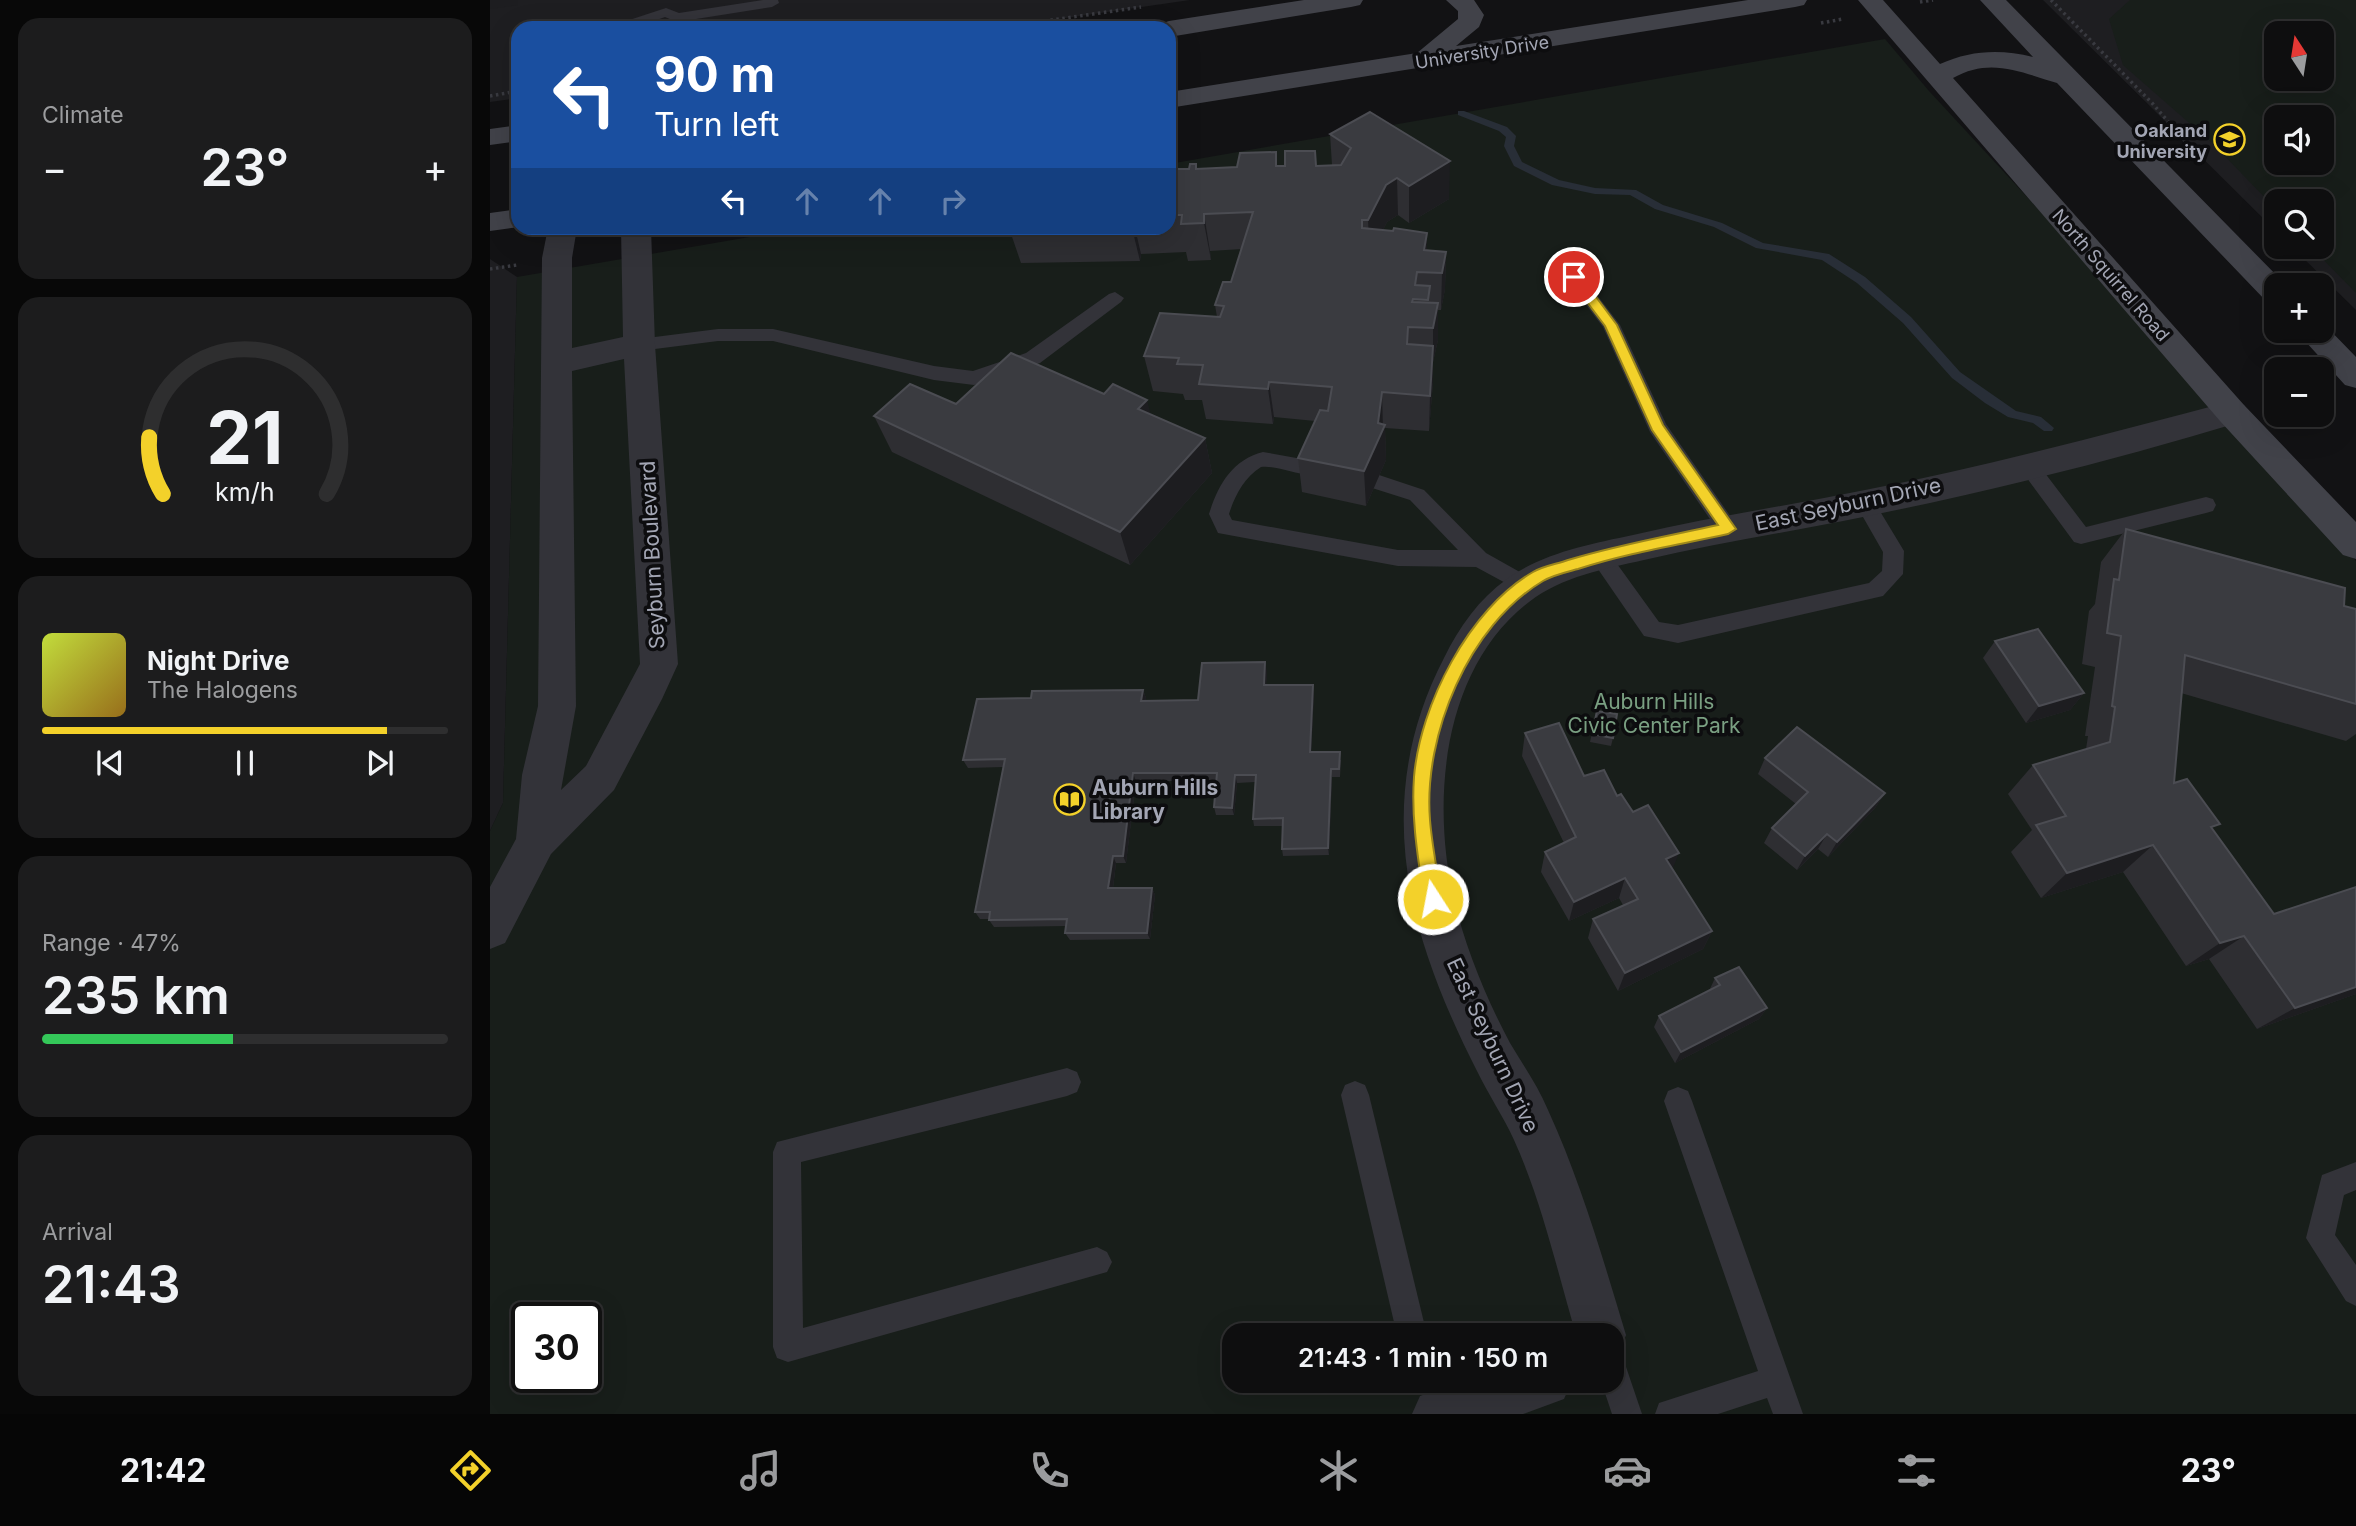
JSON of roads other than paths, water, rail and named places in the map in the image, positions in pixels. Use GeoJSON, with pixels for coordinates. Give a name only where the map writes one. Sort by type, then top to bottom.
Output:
{"type":"FeatureCollection","features":[{"type":"Feature","properties":{"kind":"main road"},"geometry":{"type":"LineString","coordinates":[[1176,28],[1351,0]]}},
{"type":"Feature","properties":{"kind":"main road"},"geometry":{"type":"LineString","coordinates":[[1420,62],[1470,22],[1472,16],[1469,7],[1458,0]]}},
{"type":"Feature","properties":{"kind":"main road","name":"University Drive"},"geometry":{"type":"LineString","coordinates":[[1176,99],[1795,0]]}},
{"type":"Feature","properties":{"kind":"main road","name":"North Squirrel Road"},"geometry":{"type":"LineString","coordinates":[[1870,0],[2232,413],[2356,545]]}},
{"type":"Feature","properties":{"kind":"main road"},"geometry":{"type":"LineString","coordinates":[[1992,0],[2264,281]]}},
{"type":"Feature","properties":{"kind":"main road"},"geometry":{"type":"LineString","coordinates":[[1937,76],[1965,62],[2002,58],[2024,61],[2067,78]]}},
{"type":"Feature","properties":{"kind":"main road"},"geometry":{"type":"LineString","coordinates":[[490,137],[511,133]]}},
{"type":"Feature","properties":{"kind":"main road"},"geometry":{"type":"LineString","coordinates":[[490,222],[511,219]]}},
{"type":"Feature","properties":{"kind":"main road"},"geometry":{"type":"LineString","coordinates":[[2323,343],[2356,377]]}},
{"type":"Feature","properties":{"kind":"street","name":"Seyburn Boulevard"},"geometry":{"type":"LineString","coordinates":[[536,841],[542,775],[557,706],[556,363],[558,258],[561,235]]}},
{"type":"Feature","properties":{"kind":"street","name":"Seyburn Boulevard"},"geometry":{"type":"LineString","coordinates":[[490,929],[536,841],[600,778],[649,688],[659,664],[639,345],[636,235]]}},
{"type":"Feature","properties":{"kind":"street"},"geometry":{"type":"LineString","coordinates":[[556,363],[639,345]]}},
{"type":"Feature","properties":{"kind":"street","name":"East Seyburn Drive"},"geometry":{"type":"LineString","coordinates":[[1597,1323],[1542,1149],[1493,1054],[1443,939],[1426,863],[1422,830],[1422,776],[1428,742],[1451,678],[1486,622],[1502,603],[1539,575],[1600,556],[1865,503],[2232,413]]}},
{"type":"Feature","properties":{"kind":"street"},"geometry":{"type":"LineString","coordinates":[[1438,1414],[1507,1393]]}},
{"type":"Feature","properties":{"kind":"lane"},"geometry":{"type":"LineString","coordinates":[[634,21],[667,6],[677,18],[772,3],[771,0]]}},
{"type":"Feature","properties":{"kind":"lane"},"geometry":{"type":"LineString","coordinates":[[1574,277],[1611,325],[1657,427],[1728,529]]}},
{"type":"Feature","properties":{"kind":"lane"},"geometry":{"type":"LineString","coordinates":[[639,345],[718,335],[773,335],[934,373],[974,378],[1033,358],[1115,298]]}},
{"type":"Feature","properties":{"kind":"lane"},"geometry":{"type":"LineString","coordinates":[[1313,468],[1263,458],[1248,464],[1223,498],[1219,514],[1225,527],[1398,558],[1479,559]]}},
{"type":"Feature","properties":{"kind":"lane"},"geometry":{"type":"LineString","coordinates":[[2028,465],[2081,536],[2206,505]]}},
{"type":"Feature","properties":{"kind":"lane"},"geometry":{"type":"LineString","coordinates":[[1377,482],[1417,495],[1479,559],[1524,586]]}},
{"type":"Feature","properties":{"kind":"lane"},"geometry":{"type":"LineString","coordinates":[[1600,556],[1652,630],[1678,634],[1875,590],[1892,575],[1894,551],[1865,503]]}},
{"type":"Feature","properties":{"kind":"lane"},"geometry":{"type":"LineString","coordinates":[[1067,1082],[787,1152],[788,1347],[1097,1262]]}},
{"type":"Feature","properties":{"kind":"lane"},"geometry":{"type":"LineString","coordinates":[[1354,1095],[1409,1323]]}},
{"type":"Feature","properties":{"kind":"lane"},"geometry":{"type":"LineString","coordinates":[[1678,1101],[1788,1414]]}},
{"type":"Feature","properties":{"kind":"lane"},"geometry":{"type":"LineString","coordinates":[[2356,1176],[2332,1185],[2320,1238],[2356,1291]]}},
{"type":"Feature","properties":{"kind":"lane"},"geometry":{"type":"LineString","coordinates":[[1670,1414],[1776,1380]]}},
{"type":"Feature","properties":{"kind":"lane"},"geometry":{"type":"LineString","coordinates":[[1620,1393],[1627,1414]]}},
{"type":"Feature","properties":{"kind":"waterway"},"geometry":{"type":"LineString","coordinates":[[1461,113],[1503,129],[1511,136],[1509,146],[1518,164],[1556,183],[1595,191],[1632,192],[1659,207],[1718,225],[1760,246],[1825,257],[1861,280],[1907,320],[1956,375],[2012,414],[2037,420],[2048,428]]}},
{"type":"Feature","properties":{"kind":"place","name":"Oakland University"},"geometry":{"type":"Point","coordinates":[2230,140]}},
{"type":"Feature","properties":{"kind":"place","name":"Auburn Hills Library"},"geometry":{"type":"Point","coordinates":[1069,799]}},
{"type":"Feature","properties":{"kind":"park label","name":"Auburn Hills Civic Center Park"},"geometry":{"type":"Point","coordinates":[1654,713]}}]}
